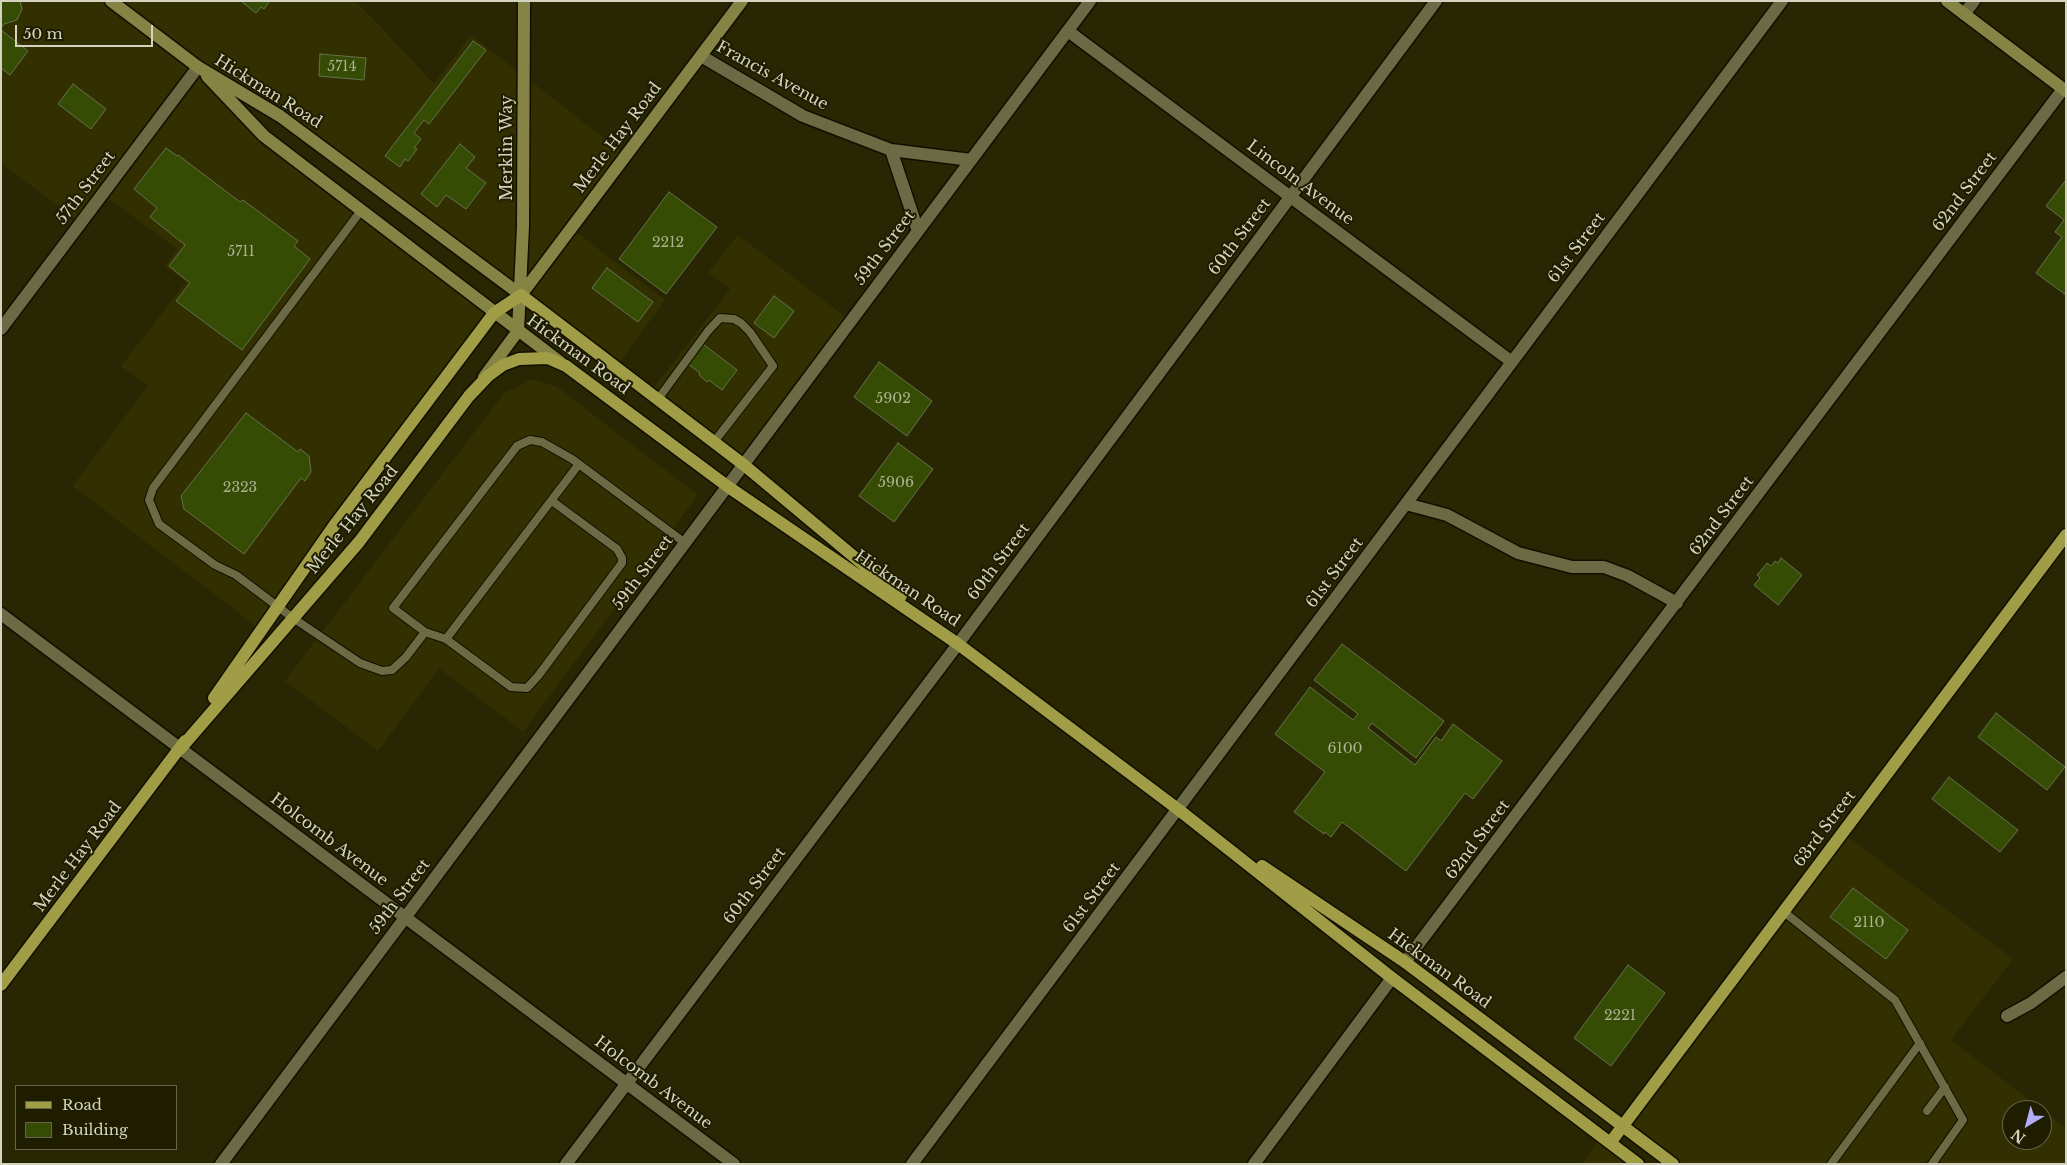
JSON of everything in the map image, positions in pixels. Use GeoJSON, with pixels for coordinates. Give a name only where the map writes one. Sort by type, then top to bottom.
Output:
{"type":"FeatureCollection","features":[{"type":"Feature","properties":{"kind":"main road","name":"Hickman Road"},"geometry":{"type":"LineString","coordinates":[[110,1],[198,67],[280,116],[744,464],[958,644]]}},
{"type":"Feature","properties":{"kind":"main road","name":"Merklin Way"},"geometry":{"type":"LineString","coordinates":[[521,295],[524,1]]}},
{"type":"Feature","properties":{"kind":"main road","name":"Merle Hay Road"},"geometry":{"type":"LineString","coordinates":[[1,985],[180,748],[336,523],[494,314],[521,295],[742,1]]}},
{"type":"Feature","properties":{"kind":"main road"},"geometry":{"type":"LineString","coordinates":[[1947,1],[2064,90]]}},
{"type":"Feature","properties":{"kind":"main road","name":"Hickman Road"},"geometry":{"type":"LineString","coordinates":[[198,67],[264,136],[360,212],[494,314],[728,486],[958,644],[1179,810],[1392,978],[1638,1164]]}},
{"type":"Feature","properties":{"kind":"main road"},"geometry":{"type":"LineString","coordinates":[[518,331],[521,295]]}},
{"type":"Feature","properties":{"kind":"main road","name":"Merle Hay Road"},"geometry":{"type":"LineString","coordinates":[[180,748],[359,542],[518,331]]}},
{"type":"Feature","properties":{"kind":"main road"},"geometry":{"type":"LineString","coordinates":[[469,396],[488,376],[503,365],[519,359],[548,358],[566,366]]}},
{"type":"Feature","properties":{"kind":"main road","name":"63rd Street"},"geometry":{"type":"LineString","coordinates":[[1610,1143],[2066,535]]}},
{"type":"Feature","properties":{"kind":"main road","name":"Hickman Road"},"geometry":{"type":"LineString","coordinates":[[1179,810],[1405,962],[1673,1164]]}},
{"type":"Feature","properties":{"kind":"street","name":"59th Street"},"geometry":{"type":"LineString","coordinates":[[221,1164],[1090,1]]}},
{"type":"Feature","properties":{"kind":"street","name":"60th Street"},"geometry":{"type":"LineString","coordinates":[[566,1164],[958,644],[1436,1]]}},
{"type":"Feature","properties":{"kind":"street","name":"61st Street"},"geometry":{"type":"LineString","coordinates":[[912,1164],[1179,810],[1782,1]]}},
{"type":"Feature","properties":{"kind":"street"},"geometry":{"type":"LineString","coordinates":[[1964,14],[1974,1]]}},
{"type":"Feature","properties":{"kind":"street","name":"Lincoln Avenue"},"geometry":{"type":"LineString","coordinates":[[1068,31],[1512,362]]}},
{"type":"Feature","properties":{"kind":"street","name":"Francis Avenue"},"geometry":{"type":"LineString","coordinates":[[701,56],[803,116],[891,150],[971,160]]}},
{"type":"Feature","properties":{"kind":"street","name":"57th Street"},"geometry":{"type":"LineString","coordinates":[[1,329],[198,67]]}},
{"type":"Feature","properties":{"kind":"street","name":"62nd Street"},"geometry":{"type":"LineString","coordinates":[[1405,962],[2064,90]]}},
{"type":"Feature","properties":{"kind":"street"},"geometry":{"type":"LineString","coordinates":[[891,150],[918,231]]}},
{"type":"Feature","properties":{"kind":"street"},"geometry":{"type":"LineString","coordinates":[[1406,504],[1447,515],[1518,553],[1572,567],[1604,567],[1628,576],[1677,603]]}},
{"type":"Feature","properties":{"kind":"street","name":"Holcomb Avenue"},"geometry":{"type":"LineString","coordinates":[[1,614],[734,1164]]}},
{"type":"Feature","properties":{"kind":"street"},"geometry":{"type":"LineString","coordinates":[[2006,1016],[2031,1003],[2066,976]]}},
{"type":"Feature","properties":{"kind":"street"},"geometry":{"type":"LineString","coordinates":[[1254,1164],[1392,978]]}},
{"type":"Feature","properties":{"kind":"lane"},"geometry":{"type":"LineString","coordinates":[[360,212],[154,488],[149,500],[160,524],[215,565],[236,574],[293,618],[360,662],[382,671],[392,670],[406,657],[425,632]]}},
{"type":"Feature","properties":{"kind":"lane"},"geometry":{"type":"LineString","coordinates":[[658,399],[708,331],[720,318],[734,319],[741,324],[750,332],[772,366],[714,442]]}},
{"type":"Feature","properties":{"kind":"lane"},"geometry":{"type":"LineString","coordinates":[[552,501],[617,549],[622,558],[622,563],[528,688],[511,687],[446,639],[425,632],[393,608],[517,446],[530,440],[542,442],[579,464],[685,543]]}},
{"type":"Feature","properties":{"kind":"lane"},"geometry":{"type":"LineString","coordinates":[[446,639],[579,464]]}},
{"type":"Feature","properties":{"kind":"lane"},"geometry":{"type":"LineString","coordinates":[[1784,912],[1895,1000],[1963,1120],[1932,1164]]}},
{"type":"Feature","properties":{"kind":"lane"},"geometry":{"type":"LineString","coordinates":[[1831,1164],[1920,1043]]}},
{"type":"Feature","properties":{"kind":"lane"},"geometry":{"type":"LineString","coordinates":[[1927,1111],[1945,1087]]}},
{"type":"Feature","properties":{"kind":"shaded area"},"geometry":{"type":"Polygon","coordinates":[[[1,1],[356,1],[434,84],[471,35],[626,155],[571,228],[665,300],[616,367],[390,197],[200,69],[264,136],[494,313],[261,630],[73,486],[148,386],[121,366],[186,282],[165,266],[177,249],[103,194],[81,223],[1,163],[1,1]]]}},
{"type":"Feature","properties":{"kind":"shaded area"},"geometry":{"type":"Polygon","coordinates":[[[738,235],[851,321],[744,465],[650,393],[730,289],[708,273],[738,235]]]}},
{"type":"Feature","properties":{"kind":"shaded area"},"geometry":{"type":"Polygon","coordinates":[[[533,379],[557,387],[698,495],[523,732],[439,668],[378,751],[285,681],[504,393],[533,379]]]}},
{"type":"Feature","properties":{"kind":"shaded area"},"geometry":{"type":"Polygon","coordinates":[[[1843,833],[2013,959],[1951,1040],[2029,1100],[2002,1100],[2002,1150],[2052,1150],[2052,1117],[2066,1128],[2066,1164],[1673,1164],[1623,1126],[1843,833]]]}},
{"type":"Feature","properties":{"kind":"shaded area"},"geometry":{"type":"Polygon","coordinates":[[[1602,1137],[1638,1164],[1581,1164],[1602,1137]]]}},
{"type":"Feature","properties":{"kind":"building"},"geometry":{"type":"Polygon","coordinates":[[[1,1],[20,1],[22,9],[17,20],[4,24],[1,28],[1,1]]]}},
{"type":"Feature","properties":{"kind":"building"},"geometry":{"type":"Polygon","coordinates":[[[241,1],[270,1],[264,9],[261,7],[256,13],[241,1]]]}},
{"type":"Feature","properties":{"kind":"building"},"geometry":{"type":"Polygon","coordinates":[[[1,30],[28,51],[10,75],[1,68],[1,30]]]}},
{"type":"Feature","properties":{"kind":"building"},"geometry":{"type":"Polygon","coordinates":[[[473,41],[486,50],[429,124],[424,120],[414,133],[421,139],[414,148],[417,149],[408,161],[405,159],[400,167],[385,156],[473,41]]]}},
{"type":"Feature","properties":{"kind":"building"},"geometry":{"type":"Polygon","coordinates":[[[320,54],[366,58],[364,80],[319,76],[320,54]]]}},
{"type":"Feature","properties":{"kind":"building"},"geometry":{"type":"Polygon","coordinates":[[[73,84],[106,109],[91,129],[58,104],[73,84]]]}},
{"type":"Feature","properties":{"kind":"building"},"geometry":{"type":"Polygon","coordinates":[[[460,144],[475,157],[466,168],[486,183],[466,209],[446,195],[437,207],[421,194],[460,144]]]}},
{"type":"Feature","properties":{"kind":"building"},"geometry":{"type":"Polygon","coordinates":[[[166,148],[240,202],[243,200],[298,241],[294,246],[310,259],[242,350],[176,301],[190,283],[169,266],[185,245],[150,217],[157,208],[134,189],[166,148]]]}},
{"type":"Feature","properties":{"kind":"building"},"geometry":{"type":"Polygon","coordinates":[[[2066,180],[2066,295],[2036,273],[2062,237],[2055,232],[2064,220],[2046,206],[2066,180]]]}},
{"type":"Feature","properties":{"kind":"building"},"geometry":{"type":"Polygon","coordinates":[[[669,192],[717,227],[666,294],[619,259],[669,192]]]}},
{"type":"Feature","properties":{"kind":"building"},"geometry":{"type":"Polygon","coordinates":[[[607,268],[653,302],[638,322],[592,288],[607,268]]]}},
{"type":"Feature","properties":{"kind":"building"},"geometry":{"type":"Polygon","coordinates":[[[774,296],[794,311],[774,338],[754,323],[774,296]]]}},
{"type":"Feature","properties":{"kind":"building"},"geometry":{"type":"Polygon","coordinates":[[[703,344],[737,370],[722,390],[709,380],[707,382],[699,375],[700,373],[688,364],[703,344]]]}},
{"type":"Feature","properties":{"kind":"building"},"geometry":{"type":"Polygon","coordinates":[[[879,362],[932,401],[907,436],[854,397],[879,362]]]}},
{"type":"Feature","properties":{"kind":"building"},"geometry":{"type":"Polygon","coordinates":[[[246,413],[298,452],[300,449],[309,456],[311,472],[305,481],[301,478],[244,554],[184,509],[181,496],[246,413]]]}},
{"type":"Feature","properties":{"kind":"building"},"geometry":{"type":"Polygon","coordinates":[[[898,443],[933,469],[894,522],[859,496],[898,443]]]}},
{"type":"Feature","properties":{"kind":"building"},"geometry":{"type":"Polygon","coordinates":[[[1781,558],[1802,575],[1778,605],[1754,585],[1760,578],[1757,575],[1767,563],[1771,566],[1775,561],[1778,563],[1781,558]]]}},
{"type":"Feature","properties":{"kind":"building"},"geometry":{"type":"Polygon","coordinates":[[[1342,644],[1444,721],[1416,758],[1372,723],[1368,728],[1415,765],[1436,737],[1441,741],[1453,724],[1502,761],[1473,799],[1465,793],[1406,871],[1342,822],[1331,837],[1294,812],[1325,772],[1275,734],[1310,687],[1353,720],[1358,714],[1314,680],[1342,644]]]}},
{"type":"Feature","properties":{"kind":"building"},"geometry":{"type":"Polygon","coordinates":[[[1996,713],[2065,767],[2047,790],[1978,737],[1996,713]]]}},
{"type":"Feature","properties":{"kind":"building"},"geometry":{"type":"Polygon","coordinates":[[[1949,777],[2018,830],[2000,852],[1932,799],[1949,777]]]}},
{"type":"Feature","properties":{"kind":"building"},"geometry":{"type":"Polygon","coordinates":[[[1853,888],[1908,930],[1886,959],[1830,917],[1853,888]]]}},
{"type":"Feature","properties":{"kind":"building"},"geometry":{"type":"Polygon","coordinates":[[[1628,965],[1665,993],[1611,1066],[1574,1038],[1628,965]]]}}]}
